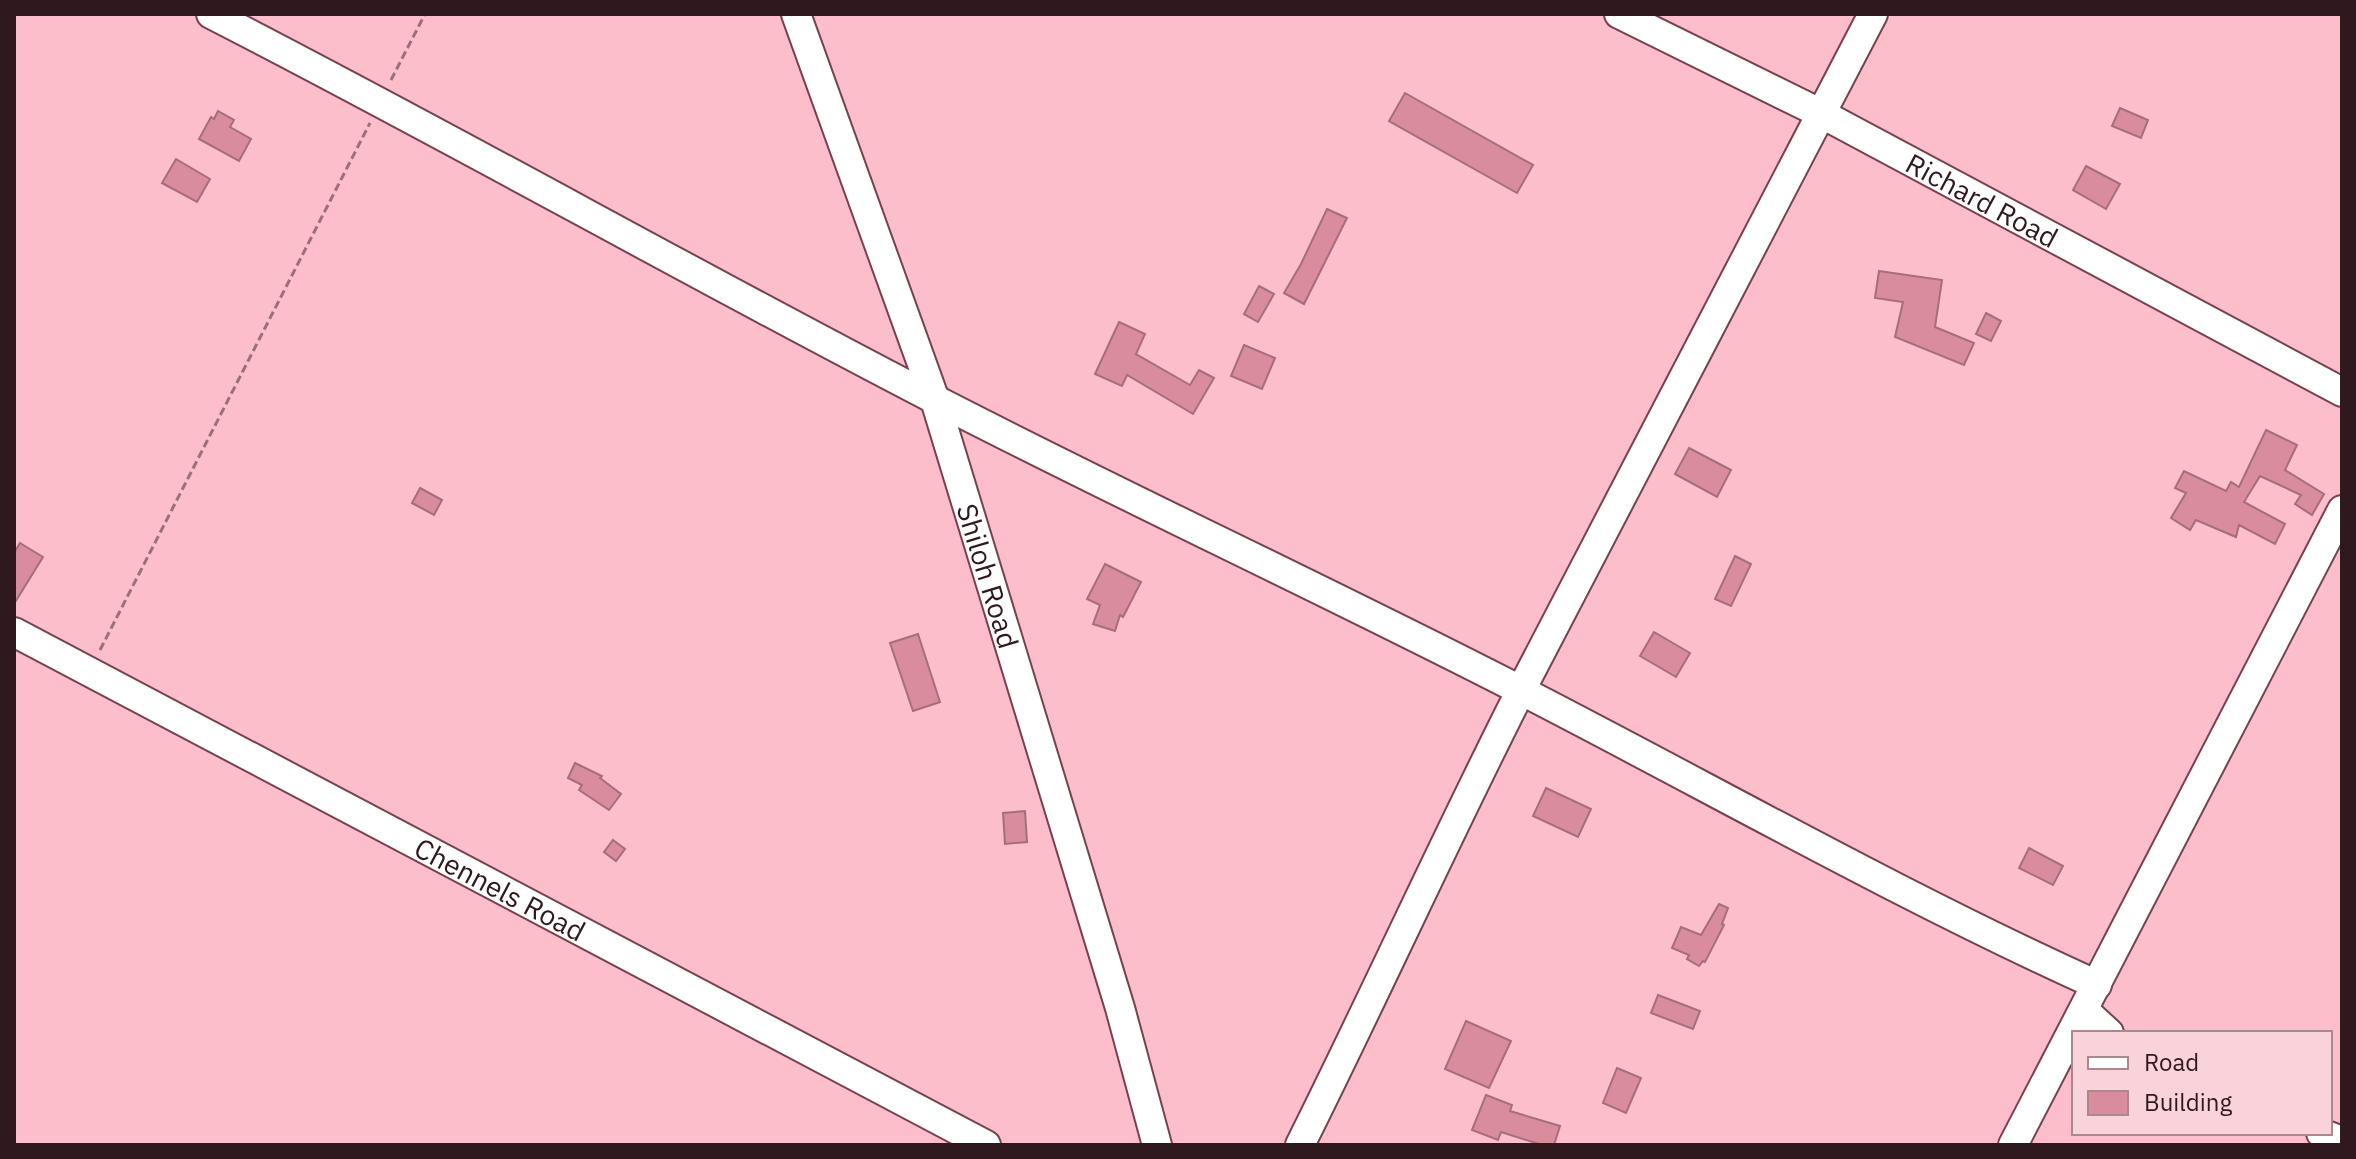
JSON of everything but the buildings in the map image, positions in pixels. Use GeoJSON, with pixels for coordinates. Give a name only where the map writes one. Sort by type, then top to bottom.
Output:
{"type":"FeatureCollection","features":[{"type":"Feature","properties":{"kind":"street"},"geometry":{"type":"LineString","coordinates":[[211,14],[381,101],[935,400],[1521,690],[1742,809],[2031,955],[2097,985]]}},
{"type":"Feature","properties":{"kind":"street","name":"Shiloh Road"},"geometry":{"type":"LineString","coordinates":[[796,14],[935,400],[1116,993],[1157,1145]]}},
{"type":"Feature","properties":{"kind":"street","name":"Richard Road"},"geometry":{"type":"LineString","coordinates":[[1619,14],[1822,114],[2342,392]]}},
{"type":"Feature","properties":{"kind":"street"},"geometry":{"type":"LineString","coordinates":[[1300,1145],[1521,690],[1873,14]]}},
{"type":"Feature","properties":{"kind":"street"},"geometry":{"type":"LineString","coordinates":[[2073,1031],[2342,510]]}},
{"type":"Feature","properties":{"kind":"street","name":"Chennels Road"},"geometry":{"type":"LineString","coordinates":[[14,632],[986,1145]]}},
{"type":"Feature","properties":{"kind":"street"},"geometry":{"type":"LineString","coordinates":[[2084,1010],[2107,1031]]}},
{"type":"Feature","properties":{"kind":"street"},"geometry":{"type":"LineString","coordinates":[[2013,1145],[2072,1033]]}},
{"type":"Feature","properties":{"kind":"path"},"geometry":{"type":"LineString","coordinates":[[89,671],[425,14]]}}]}
